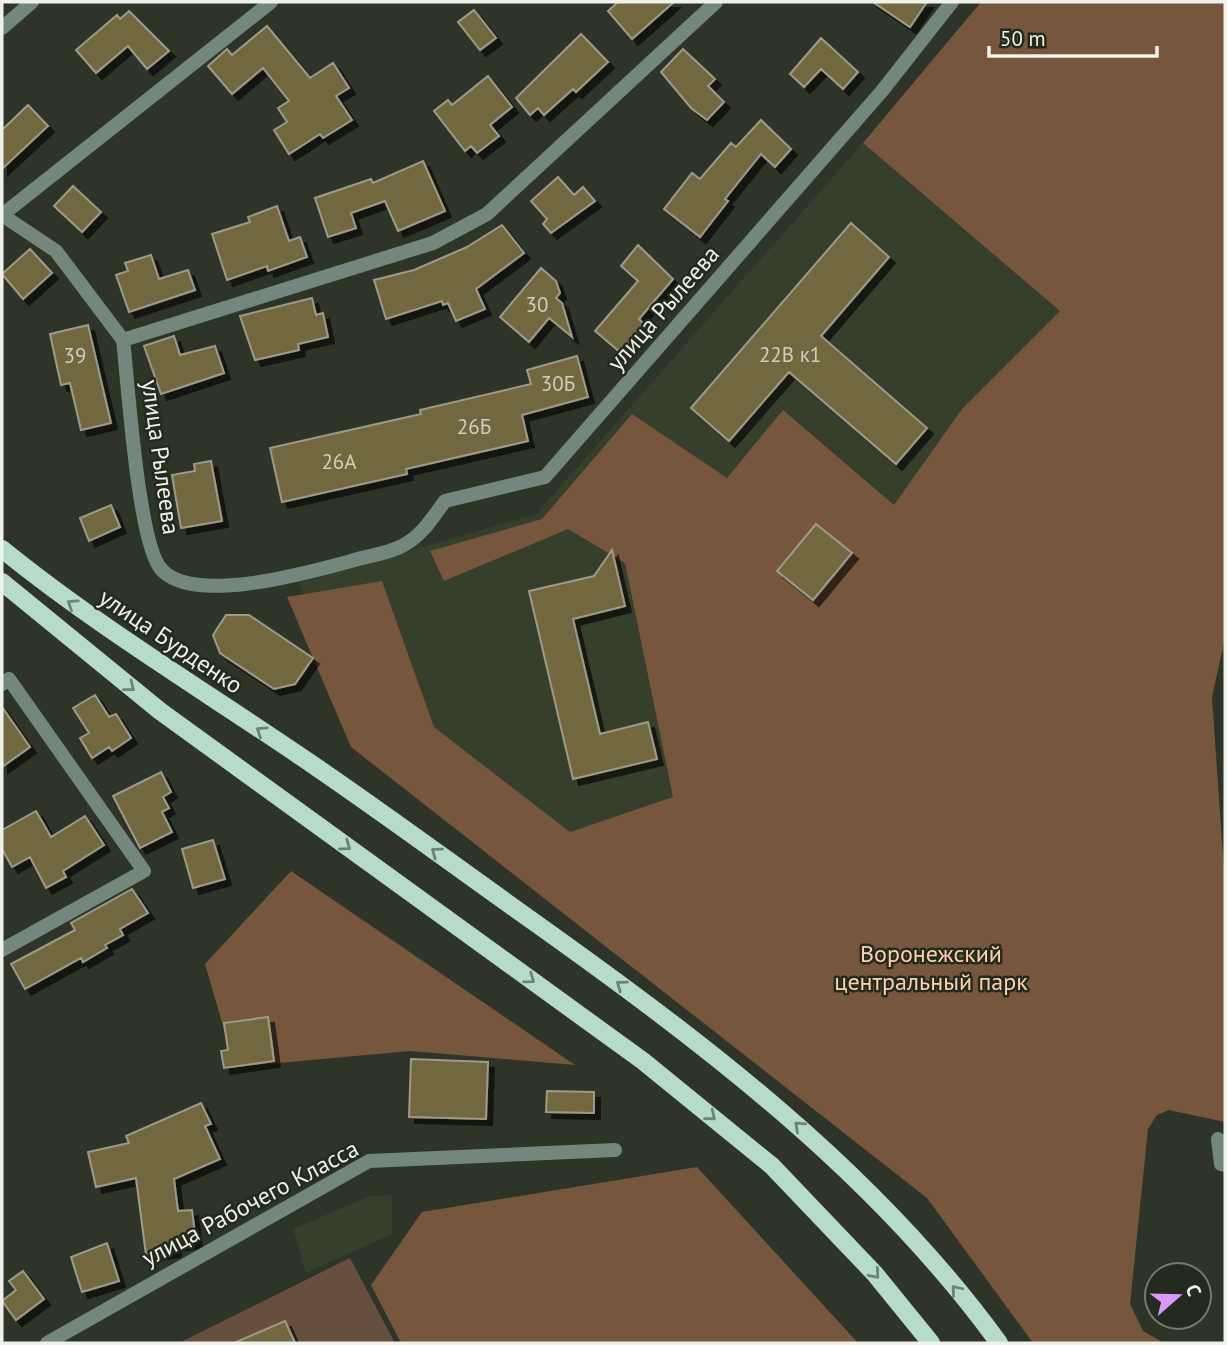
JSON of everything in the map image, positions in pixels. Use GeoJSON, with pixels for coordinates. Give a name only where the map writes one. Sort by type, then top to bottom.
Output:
{"type":"FeatureCollection","features":[{"type":"Feature","properties":{"kind":"main road","name":"улица Бурденко"},"geometry":{"type":"LineString","coordinates":[[2,550],[67,601],[318,768],[677,1024],[800,1125],[913,1238],[999,1343]]}},
{"type":"Feature","properties":{"kind":"main road"},"geometry":{"type":"LineString","coordinates":[[2,582],[160,711],[643,1060],[772,1166],[875,1274],[931,1343]]}},
{"type":"Feature","properties":{"kind":"street"},"geometry":{"type":"LineString","coordinates":[[2,28],[32,2]]}},
{"type":"Feature","properties":{"kind":"street"},"geometry":{"type":"LineString","coordinates":[[271,2],[2,215],[56,251],[123,340],[433,243],[487,214],[716,2]]}},
{"type":"Feature","properties":{"kind":"street","name":"улица Рылеева"},"geometry":{"type":"LineString","coordinates":[[123,340],[140,494],[152,556],[162,571],[177,581],[196,585],[275,581],[400,547],[420,536],[445,501],[545,477],[882,92],[952,2]]}},
{"type":"Feature","properties":{"kind":"street"},"geometry":{"type":"LineString","coordinates":[[2,950],[144,871],[5,682]]}},
{"type":"Feature","properties":{"kind":"street"},"geometry":{"type":"LineString","coordinates":[[1218,1139],[1221,1164],[1225,1165]]}},
{"type":"Feature","properties":{"kind":"street","name":"улица Рабочего Класса"},"geometry":{"type":"LineString","coordinates":[[47,1343],[369,1161],[615,1150]]}},
{"type":"Feature","properties":{"kind":"shaded area"},"geometry":{"type":"Polygon","coordinates":[[[863,143],[1060,311],[692,794],[519,852],[356,724],[299,583],[536,514],[863,143]]]}},
{"type":"Feature","properties":{"kind":"shaded area"},"geometry":{"type":"Polygon","coordinates":[[[392,1195],[392,1234],[306,1273],[293,1229],[369,1196],[392,1195]]]}},
{"type":"Feature","properties":{"kind":"shaded area"},"geometry":{"type":"Polygon","coordinates":[[[350,1258],[395,1343],[179,1343],[350,1258]]]}},
{"type":"Feature","properties":{"kind":"green space","name":"Воронежский центральный парк"},"geometry":{"type":"Polygon","coordinates":[[[981,2],[1225,2],[1225,638],[1212,697],[1225,885],[1225,1122],[1169,1110],[1157,1115],[1148,1129],[1130,1304],[1143,1331],[1164,1343],[1033,1343],[927,1198],[351,747],[287,597],[382,581],[434,727],[570,832],[673,797],[625,563],[568,529],[444,581],[430,551],[542,519],[632,414],[727,478],[783,410],[894,505],[962,409],[1060,311],[863,143],[981,2]]]}},
{"type":"Feature","properties":{"kind":"green space"},"geometry":{"type":"Polygon","coordinates":[[[291,871],[575,1065],[410,1051],[235,1067],[205,964],[291,871]]]}},
{"type":"Feature","properties":{"kind":"green space"},"geometry":{"type":"Polygon","coordinates":[[[697,1167],[858,1343],[401,1343],[371,1285],[422,1212],[697,1167]]]}},
{"type":"Feature","properties":{"kind":"building"},"geometry":{"type":"Polygon","coordinates":[[[618,2],[674,2],[632,39],[608,11],[618,2]]]}},
{"type":"Feature","properties":{"kind":"building"},"geometry":{"type":"Polygon","coordinates":[[[873,2],[927,2],[910,27],[873,2]]]}},
{"type":"Feature","properties":{"kind":"building"},"geometry":{"type":"Polygon","coordinates":[[[474,10],[496,38],[480,50],[458,22],[474,10]]]}},
{"type":"Feature","properties":{"kind":"building"},"geometry":{"type":"Polygon","coordinates":[[[129,11],[169,51],[147,69],[128,46],[96,73],[76,50],[117,15],[120,19],[129,11]]]}},
{"type":"Feature","properties":{"kind":"building"},"geometry":{"type":"Polygon","coordinates":[[[267,26],[310,78],[333,63],[349,88],[336,96],[352,120],[323,138],[320,134],[289,154],[274,130],[287,122],[278,108],[289,101],[263,68],[232,94],[208,66],[227,49],[232,55],[267,26]]]}},
{"type":"Feature","properties":{"kind":"building"},"geometry":{"type":"Polygon","coordinates":[[[581,34],[608,62],[576,92],[573,89],[544,115],[538,108],[530,115],[516,98],[581,34]]]}},
{"type":"Feature","properties":{"kind":"building"},"geometry":{"type":"Polygon","coordinates":[[[821,38],[858,72],[843,89],[821,69],[804,87],[790,74],[821,38]]]}},
{"type":"Feature","properties":{"kind":"building"},"geometry":{"type":"Polygon","coordinates":[[[683,49],[715,79],[708,86],[724,102],[707,120],[691,108],[661,72],[683,49]]]}},
{"type":"Feature","properties":{"kind":"building"},"geometry":{"type":"Polygon","coordinates":[[[488,76],[512,107],[490,125],[499,136],[477,153],[471,146],[465,151],[434,111],[448,100],[452,105],[488,76]]]}},
{"type":"Feature","properties":{"kind":"building"},"geometry":{"type":"Polygon","coordinates":[[[28,105],[48,126],[2,169],[2,130],[28,105]]]}},
{"type":"Feature","properties":{"kind":"building"},"geometry":{"type":"Polygon","coordinates":[[[761,120],[791,149],[775,167],[761,154],[725,199],[728,201],[700,237],[664,209],[692,173],[700,179],[731,143],[736,147],[761,120]]]}},
{"type":"Feature","properties":{"kind":"building"},"geometry":{"type":"Polygon","coordinates":[[[423,161],[445,211],[398,231],[385,201],[351,213],[356,228],[328,237],[315,198],[371,179],[373,183],[423,161]]]}},
{"type":"Feature","properties":{"kind":"building"},"geometry":{"type":"Polygon","coordinates":[[[558,177],[574,195],[583,187],[595,201],[551,233],[543,224],[547,219],[531,201],[558,177]]]}},
{"type":"Feature","properties":{"kind":"building"},"geometry":{"type":"Polygon","coordinates":[[[73,186],[101,212],[82,232],[54,206],[73,186]]]}},
{"type":"Feature","properties":{"kind":"building"},"geometry":{"type":"Polygon","coordinates":[[[277,206],[289,241],[300,237],[307,257],[268,271],[267,266],[227,280],[212,234],[250,222],[248,217],[277,206]]]}},
{"type":"Feature","properties":{"kind":"building"},"geometry":{"type":"Polygon","coordinates":[[[851,223],[889,257],[821,336],[927,428],[896,464],[789,372],[729,441],[691,408],[851,223]]]}},
{"type":"Feature","properties":{"kind":"building"},"geometry":{"type":"Polygon","coordinates":[[[502,225],[524,253],[476,289],[485,309],[456,321],[448,303],[443,305],[442,301],[386,319],[374,280],[414,270],[467,247],[502,225]]]}},
{"type":"Feature","properties":{"kind":"building"},"geometry":{"type":"Polygon","coordinates":[[[638,245],[673,279],[639,319],[645,325],[621,353],[595,331],[638,281],[621,266],[638,245]]]}},
{"type":"Feature","properties":{"kind":"building"},"geometry":{"type":"Polygon","coordinates":[[[30,249],[52,273],[23,299],[2,274],[30,249]]]}},
{"type":"Feature","properties":{"kind":"building"},"geometry":{"type":"Polygon","coordinates":[[[151,255],[159,279],[188,270],[195,290],[129,312],[116,275],[128,271],[125,263],[151,255]]]}},
{"type":"Feature","properties":{"kind":"building"},"geometry":{"type":"Polygon","coordinates":[[[541,268],[556,281],[560,293],[556,298],[562,303],[572,337],[549,318],[529,342],[500,317],[541,268]]]}},
{"type":"Feature","properties":{"kind":"building"},"geometry":{"type":"Polygon","coordinates":[[[312,298],[316,315],[323,313],[328,337],[298,344],[299,350],[255,360],[240,316],[312,298]]]}},
{"type":"Feature","properties":{"kind":"building"},"geometry":{"type":"Polygon","coordinates":[[[88,325],[111,423],[81,430],[70,383],[61,385],[50,334],[88,325]]]}},
{"type":"Feature","properties":{"kind":"building"},"geometry":{"type":"Polygon","coordinates":[[[174,336],[180,355],[215,346],[224,373],[161,394],[144,346],[174,336]]]}},
{"type":"Feature","properties":{"kind":"building"},"geometry":{"type":"Polygon","coordinates":[[[577,356],[588,397],[522,415],[528,441],[406,469],[407,474],[282,502],[270,448],[421,414],[420,410],[531,384],[527,370],[577,356]]]}},
{"type":"Feature","properties":{"kind":"building"},"geometry":{"type":"Polygon","coordinates":[[[211,461],[222,521],[181,528],[172,475],[195,471],[194,464],[211,461]]]}},
{"type":"Feature","properties":{"kind":"building"},"geometry":{"type":"Polygon","coordinates":[[[111,505],[120,527],[89,541],[80,518],[111,505]]]}},
{"type":"Feature","properties":{"kind":"building"},"geometry":{"type":"Polygon","coordinates":[[[816,524],[852,553],[813,600],[777,571],[816,524]]]}},
{"type":"Feature","properties":{"kind":"building"},"geometry":{"type":"Polygon","coordinates":[[[612,550],[625,606],[573,619],[600,734],[648,722],[657,759],[573,779],[529,591],[594,576],[612,550]]]}},
{"type":"Feature","properties":{"kind":"building"},"geometry":{"type":"Polygon","coordinates":[[[226,615],[249,615],[313,658],[295,684],[274,689],[220,653],[213,635],[226,615]]]}},
{"type":"Feature","properties":{"kind":"building"},"geometry":{"type":"Polygon","coordinates":[[[95,695],[109,717],[116,714],[131,738],[112,751],[109,747],[92,758],[80,738],[89,733],[73,708],[95,695]]]}},
{"type":"Feature","properties":{"kind":"building"},"geometry":{"type":"Polygon","coordinates":[[[2,707],[30,747],[2,767],[2,707]]]}},
{"type":"Feature","properties":{"kind":"building"},"geometry":{"type":"Polygon","coordinates":[[[161,772],[171,792],[163,797],[169,808],[162,812],[172,832],[140,848],[113,796],[161,772]]]}},
{"type":"Feature","properties":{"kind":"building"},"geometry":{"type":"Polygon","coordinates":[[[36,811],[51,837],[85,816],[104,845],[63,871],[66,877],[46,888],[30,857],[12,867],[2,849],[2,830],[36,811]]]}},
{"type":"Feature","properties":{"kind":"building"},"geometry":{"type":"Polygon","coordinates":[[[213,840],[225,879],[193,888],[182,849],[213,840]]]}},
{"type":"Feature","properties":{"kind":"building"},"geometry":{"type":"Polygon","coordinates":[[[132,889],[148,913],[120,929],[123,935],[105,945],[107,948],[83,962],[81,958],[25,989],[11,964],[75,930],[71,923],[132,889]]]}},
{"type":"Feature","properties":{"kind":"building"},"geometry":{"type":"Polygon","coordinates":[[[268,1017],[274,1061],[224,1068],[221,1051],[228,1050],[224,1023],[268,1017]]]}},
{"type":"Feature","properties":{"kind":"building"},"geometry":{"type":"Polygon","coordinates":[[[411,1059],[488,1062],[486,1119],[409,1117],[411,1059]]]}},
{"type":"Feature","properties":{"kind":"building"},"geometry":{"type":"Polygon","coordinates":[[[547,1091],[594,1092],[594,1113],[546,1112],[547,1091]]]}},
{"type":"Feature","properties":{"kind":"building"},"geometry":{"type":"Polygon","coordinates":[[[201,1103],[211,1124],[205,1126],[220,1159],[174,1179],[178,1211],[192,1210],[196,1242],[174,1245],[175,1251],[146,1255],[136,1178],[96,1187],[88,1152],[129,1143],[126,1136],[201,1103]]]}},
{"type":"Feature","properties":{"kind":"building"},"geometry":{"type":"Polygon","coordinates":[[[107,1243],[119,1281],[82,1292],[71,1257],[107,1243]]]}},
{"type":"Feature","properties":{"kind":"building"},"geometry":{"type":"Polygon","coordinates":[[[23,1271],[44,1299],[16,1320],[2,1301],[16,1290],[9,1281],[23,1271]]]}},
{"type":"Feature","properties":{"kind":"building"},"geometry":{"type":"Polygon","coordinates":[[[285,1321],[295,1343],[234,1343],[285,1321]]]}}]}
